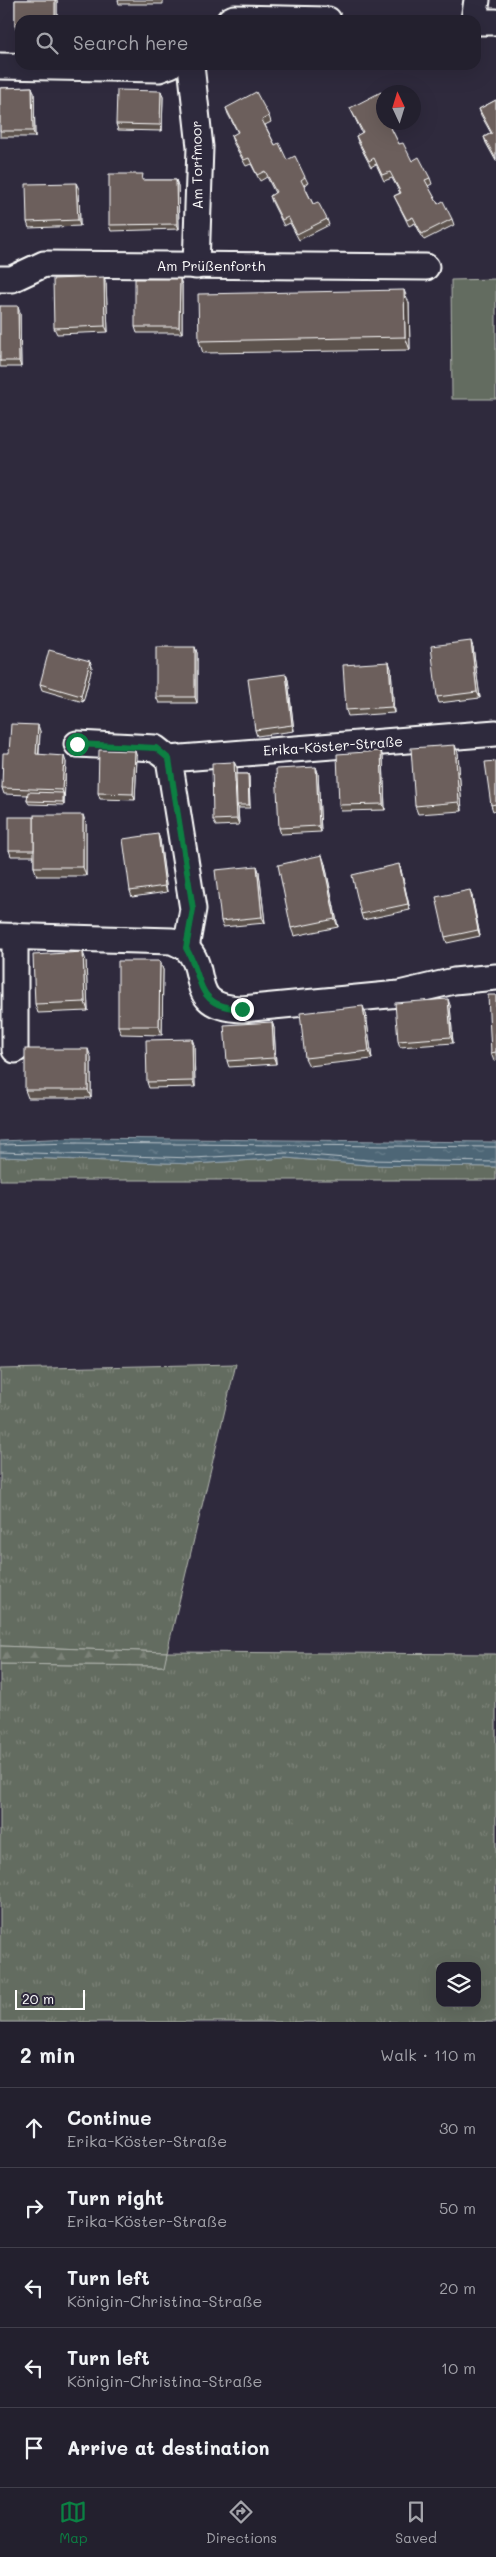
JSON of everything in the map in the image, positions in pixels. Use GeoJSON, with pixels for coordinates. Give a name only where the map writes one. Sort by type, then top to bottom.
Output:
{"type":"FeatureCollection","features":[{"type":"Feature","properties":{"kind":"street"},"geometry":{"type":"LineString","coordinates":[[476,15],[477,0]]}},
{"type":"Feature","properties":{"kind":"street"},"geometry":{"type":"LineString","coordinates":[[481,21],[496,22]]}},
{"type":"Feature","properties":{"kind":"street"},"geometry":{"type":"LineString","coordinates":[[0,66],[15,66]]}},
{"type":"Feature","properties":{"kind":"street","name":"Am Torfmoor"},"geometry":{"type":"LineString","coordinates":[[192,70],[200,146],[196,266]]}},
{"type":"Feature","properties":{"kind":"street","name":"Am Prüßenforth"},"geometry":{"type":"LineString","coordinates":[[0,279],[12,279],[44,264],[426,267]]}},
{"type":"Feature","properties":{"kind":"street","name":"Erika-Köster-Straße"},"geometry":{"type":"LineString","coordinates":[[169,759],[496,733]]}},
{"type":"Feature","properties":{"kind":"street"},"geometry":{"type":"LineString","coordinates":[[77,744],[156,748],[169,759],[193,909],[186,948]]}},
{"type":"Feature","properties":{"kind":"street"},"geometry":{"type":"LineString","coordinates":[[15,1050],[8,936],[172,941],[186,948],[194,961],[200,984],[208,998],[223,1008],[242,1009],[399,994],[454,981],[496,977]]}},
{"type":"Feature","properties":{"kind":"green space"},"geometry":{"type":"Polygon","coordinates":[[[496,279],[496,399],[452,399],[451,280],[496,279]]]}},
{"type":"Feature","properties":{"kind":"green space"},"geometry":{"type":"Polygon","coordinates":[[[0,1157],[193,1164],[286,1158],[367,1165],[496,1167],[496,1180],[0,1180],[0,1157]]]}},
{"type":"Feature","properties":{"kind":"green space"},"geometry":{"type":"Polygon","coordinates":[[[236,1364],[167,1652],[0,1646],[0,1369],[236,1364]]]}},
{"type":"Feature","properties":{"kind":"green space"},"geometry":{"type":"Polygon","coordinates":[[[0,1646],[167,1652],[164,1666],[0,1664],[0,1646]]]}},
{"type":"Feature","properties":{"kind":"green space"},"geometry":{"type":"Polygon","coordinates":[[[167,1652],[496,1654],[496,2022],[0,2022],[0,1664],[163,1666],[167,1652]]]}},
{"type":"Feature","properties":{"kind":"water"},"geometry":{"type":"Polygon","coordinates":[[[74,1138],[496,1142],[496,1167],[367,1165],[286,1158],[193,1164],[0,1157],[0,1141],[74,1138]]]}},
{"type":"Feature","properties":{"kind":"building"},"geometry":{"type":"Polygon","coordinates":[[[15,0],[55,0],[55,15],[15,15],[15,0]]]}},
{"type":"Feature","properties":{"kind":"building"},"geometry":{"type":"Polygon","coordinates":[[[32,87],[33,131],[0,131],[0,88],[32,87]]]}},
{"type":"Feature","properties":{"kind":"building"},"geometry":{"type":"Polygon","coordinates":[[[117,90],[161,91],[160,125],[116,124],[117,90]]]}},
{"type":"Feature","properties":{"kind":"building"},"geometry":{"type":"Polygon","coordinates":[[[256,92],[269,116],[262,120],[275,145],[279,143],[287,160],[295,156],[305,177],[301,180],[313,204],[318,202],[327,219],[297,234],[288,217],[282,220],[270,196],[276,192],[265,171],[257,175],[249,158],[244,160],[231,136],[238,132],[226,108],[256,92]]]}},
{"type":"Feature","properties":{"kind":"building"},"geometry":{"type":"Polygon","coordinates":[[[376,95],[376,130],[392,130],[399,144],[403,143],[412,161],[419,157],[430,178],[425,180],[438,204],[443,201],[452,219],[422,234],[413,217],[407,220],[394,196],[401,193],[390,172],[382,175],[374,158],[369,161],[356,136],[363,132],[350,108],[376,95]]]}},
{"type":"Feature","properties":{"kind":"building"},"geometry":{"type":"Polygon","coordinates":[[[496,100],[496,159],[484,137],[492,133],[479,109],[496,100]]]}},
{"type":"Feature","properties":{"kind":"building"},"geometry":{"type":"Polygon","coordinates":[[[109,174],[143,174],[142,180],[176,180],[177,224],[109,225],[109,174]]]}},
{"type":"Feature","properties":{"kind":"building"},"geometry":{"type":"Polygon","coordinates":[[[76,183],[78,220],[27,222],[26,184],[76,183]]]}},
{"type":"Feature","properties":{"kind":"building"},"geometry":{"type":"Polygon","coordinates":[[[104,277],[105,326],[54,328],[53,279],[104,277]]]}},
{"type":"Feature","properties":{"kind":"building"},"geometry":{"type":"Polygon","coordinates":[[[135,279],[180,279],[179,327],[135,327],[135,279]]]}},
{"type":"Feature","properties":{"kind":"building"},"geometry":{"type":"Polygon","coordinates":[[[404,290],[405,337],[199,341],[198,294],[404,290]]]}},
{"type":"Feature","properties":{"kind":"building"},"geometry":{"type":"Polygon","coordinates":[[[0,306],[18,306],[19,361],[0,361],[0,306]]]}},
{"type":"Feature","properties":{"kind":"building"},"geometry":{"type":"Polygon","coordinates":[[[471,641],[477,692],[437,697],[431,646],[471,641]]]}},
{"type":"Feature","properties":{"kind":"building"},"geometry":{"type":"Polygon","coordinates":[[[156,647],[195,647],[195,697],[156,697],[156,647]]]}},
{"type":"Feature","properties":{"kind":"building"},"geometry":{"type":"Polygon","coordinates":[[[49,650],[90,661],[81,696],[40,684],[49,650]]]}},
{"type":"Feature","properties":{"kind":"building"},"geometry":{"type":"Polygon","coordinates":[[[389,662],[392,707],[346,710],[343,665],[389,662]]]}},
{"type":"Feature","properties":{"kind":"building"},"geometry":{"type":"Polygon","coordinates":[[[286,674],[292,725],[255,730],[248,679],[286,674]]]}},
{"type":"Feature","properties":{"kind":"building"},"geometry":{"type":"Polygon","coordinates":[[[11,724],[38,725],[36,754],[64,756],[62,790],[2,788],[3,753],[9,753],[11,724]]]}},
{"type":"Feature","properties":{"kind":"building"},"geometry":{"type":"Polygon","coordinates":[[[455,745],[459,802],[415,806],[411,748],[455,745]]]}},
{"type":"Feature","properties":{"kind":"building"},"geometry":{"type":"Polygon","coordinates":[[[99,750],[135,751],[133,794],[98,793],[99,750]]]}},
{"type":"Feature","properties":{"kind":"building"},"geometry":{"type":"Polygon","coordinates":[[[381,751],[383,804],[339,805],[337,754],[381,751]]]}},
{"type":"Feature","properties":{"kind":"building"},"geometry":{"type":"Polygon","coordinates":[[[496,761],[496,804],[491,805],[485,762],[496,761]]]}},
{"type":"Feature","properties":{"kind":"building"},"geometry":{"type":"Polygon","coordinates":[[[234,762],[237,819],[213,820],[212,763],[234,762]]]}},
{"type":"Feature","properties":{"kind":"building"},"geometry":{"type":"Polygon","coordinates":[[[316,767],[319,826],[279,828],[276,769],[316,767]]]}},
{"type":"Feature","properties":{"kind":"building"},"geometry":{"type":"Polygon","coordinates":[[[236,774],[248,774],[249,805],[237,805],[236,774]]]}},
{"type":"Feature","properties":{"kind":"building"},"geometry":{"type":"Polygon","coordinates":[[[28,792],[63,793],[63,802],[27,801],[28,792]]]}},
{"type":"Feature","properties":{"kind":"building"},"geometry":{"type":"Polygon","coordinates":[[[34,815],[83,815],[83,867],[34,867],[34,815]]]}},
{"type":"Feature","properties":{"kind":"building"},"geometry":{"type":"Polygon","coordinates":[[[9,817],[34,817],[34,850],[9,850],[9,817]]]}},
{"type":"Feature","properties":{"kind":"building"},"geometry":{"type":"Polygon","coordinates":[[[158,834],[165,886],[130,891],[123,839],[158,834]]]}},
{"type":"Feature","properties":{"kind":"building"},"geometry":{"type":"Polygon","coordinates":[[[322,855],[335,919],[291,928],[278,865],[322,855]]]}},
{"type":"Feature","properties":{"kind":"building"},"geometry":{"type":"Polygon","coordinates":[[[399,864],[408,904],[361,914],[352,875],[399,864]]]}},
{"type":"Feature","properties":{"kind":"building"},"geometry":{"type":"Polygon","coordinates":[[[257,866],[262,917],[221,921],[215,870],[257,866]]]}},
{"type":"Feature","properties":{"kind":"building"},"geometry":{"type":"Polygon","coordinates":[[[470,890],[478,930],[445,937],[436,897],[470,890]]]}},
{"type":"Feature","properties":{"kind":"building"},"geometry":{"type":"Polygon","coordinates":[[[83,952],[85,1002],[35,1004],[33,955],[83,952]]]}},
{"type":"Feature","properties":{"kind":"building"},"geometry":{"type":"Polygon","coordinates":[[[118,961],[160,961],[159,1026],[118,1026],[118,961]]]}},
{"type":"Feature","properties":{"kind":"building"},"geometry":{"type":"Polygon","coordinates":[[[488,995],[496,995],[496,1052],[491,1053],[488,995]]]}},
{"type":"Feature","properties":{"kind":"building"},"geometry":{"type":"Polygon","coordinates":[[[448,999],[451,1037],[398,1041],[395,1003],[448,999]]]}},
{"type":"Feature","properties":{"kind":"building"},"geometry":{"type":"Polygon","coordinates":[[[363,1006],[369,1051],[305,1058],[300,1013],[363,1006]]]}},
{"type":"Feature","properties":{"kind":"building"},"geometry":{"type":"Polygon","coordinates":[[[272,1022],[274,1058],[227,1061],[224,1025],[272,1022]]]}},
{"type":"Feature","properties":{"kind":"building"},"geometry":{"type":"Polygon","coordinates":[[[192,1039],[193,1081],[147,1082],[146,1040],[192,1039]]]}},
{"type":"Feature","properties":{"kind":"building"},"geometry":{"type":"Polygon","coordinates":[[[25,1049],[88,1049],[88,1090],[25,1090],[25,1049]]]}},
{"type":"Feature","properties":{"kind":"route"},"geometry":{"type":"LineString","coordinates":[[77,744],[156,748],[169,759],[193,909],[186,948],[194,961],[200,984],[208,998],[223,1008],[242,1009]]}}]}
